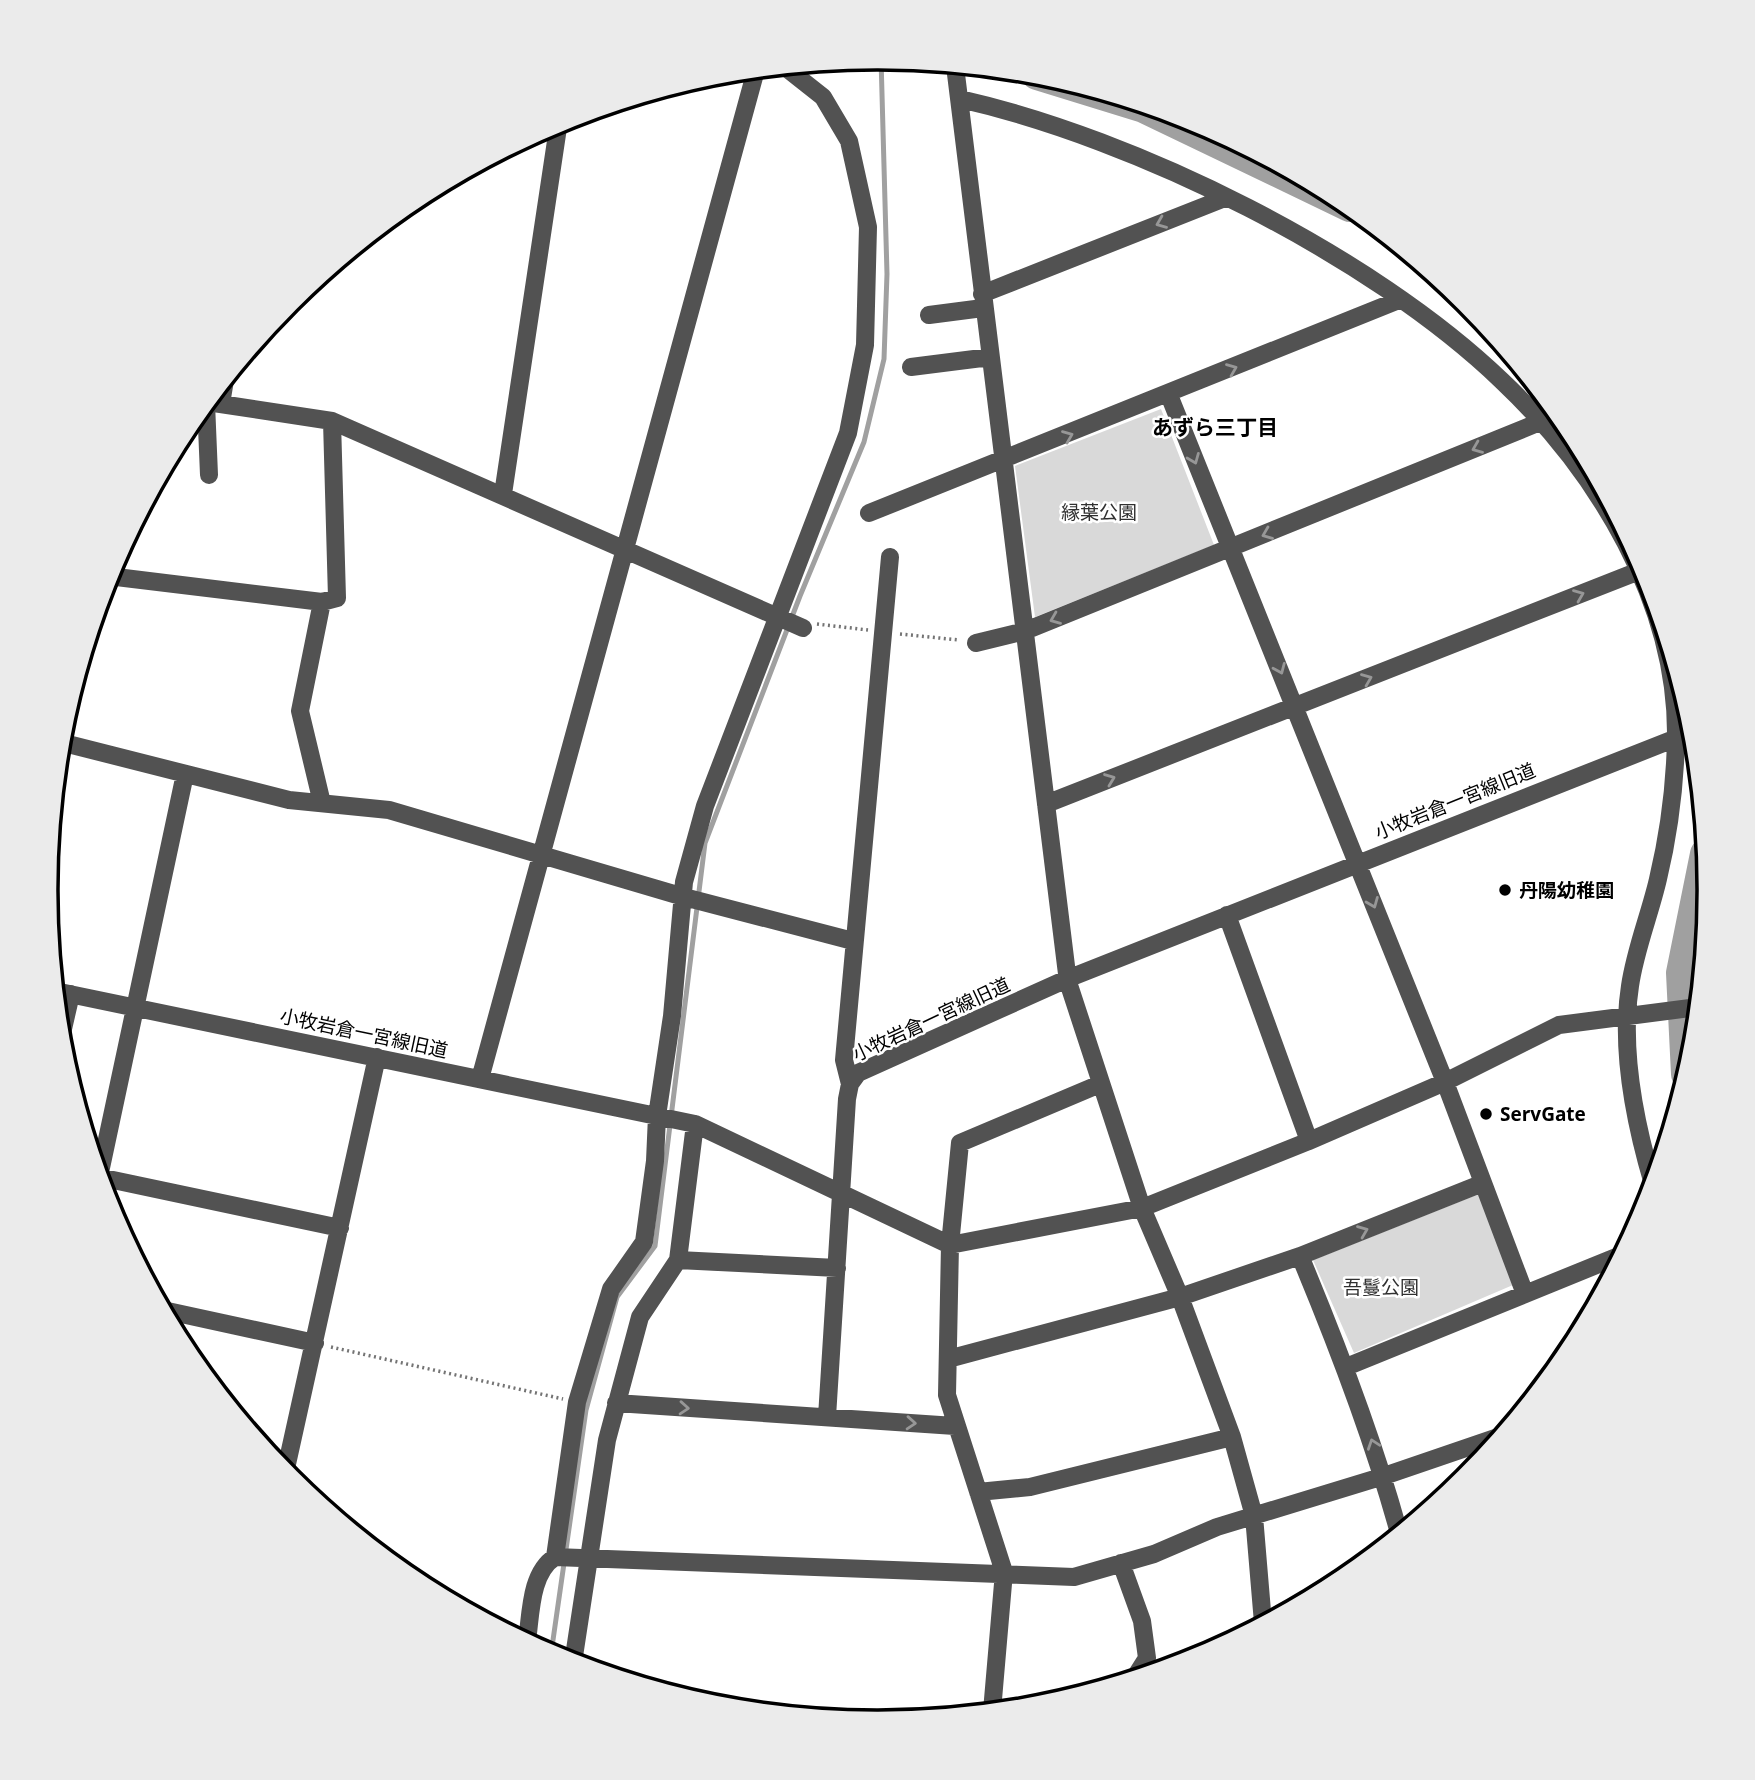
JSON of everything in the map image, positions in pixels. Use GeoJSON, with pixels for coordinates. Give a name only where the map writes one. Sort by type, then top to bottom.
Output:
{"type":"FeatureCollection","features":[{"type":"Feature","properties":{"kind":"street"},"geometry":{"type":"LineString","coordinates":[[956,74],[1067,979],[1142,1208],[1180,1297],[1232,1437],[1254,1516],[1262,1613]]}},
{"type":"Feature","properties":{"kind":"street"},"geometry":{"type":"LineString","coordinates":[[556,1557],[578,1402],[611,1289],[644,1242],[672,1016],[694,899],[684,882],[705,806],[779,619],[848,433],[865,345],[868,227],[849,141],[822,97],[795,75]]}},
{"type":"Feature","properties":{"kind":"street"},"geometry":{"type":"LineString","coordinates":[[480,1079],[753,80]]}},
{"type":"Feature","properties":{"kind":"street"},"geometry":{"type":"LineString","coordinates":[[960,99],[1013,111],[1091,139],[1225,198],[1342,262],[1454,340],[1503,381],[1576,465],[1613,528]]}},
{"type":"Feature","properties":{"kind":"street"},"geometry":{"type":"LineString","coordinates":[[503,494],[557,136]]}},
{"type":"Feature","properties":{"kind":"street"},"geometry":{"type":"LineString","coordinates":[[929,315],[983,301],[1225,198]]}},
{"type":"Feature","properties":{"kind":"street"},"geometry":{"type":"LineString","coordinates":[[869,513],[1169,395],[1399,300]]}},
{"type":"Feature","properties":{"kind":"street"},"geometry":{"type":"LineString","coordinates":[[911,367],[990,357]]}},
{"type":"Feature","properties":{"kind":"street"},"geometry":{"type":"LineString","coordinates":[[1169,395],[1297,707],[1445,1082],[1525,1294]]}},
{"type":"Feature","properties":{"kind":"street"},"geometry":{"type":"LineString","coordinates":[[218,404],[332,421],[626,548],[802,628]]}},
{"type":"Feature","properties":{"kind":"street"},"geometry":{"type":"LineString","coordinates":[[209,475],[211,414]]}},
{"type":"Feature","properties":{"kind":"street"},"geometry":{"type":"LineString","coordinates":[[119,578],[322,602],[337,598],[332,421]]}},
{"type":"Feature","properties":{"kind":"street"},"geometry":{"type":"LineString","coordinates":[[976,643],[1025,631],[1540,422]]}},
{"type":"Feature","properties":{"kind":"street"},"geometry":{"type":"LineString","coordinates":[[850,1084],[844,1060],[853,941],[890,557]]}},
{"type":"Feature","properties":{"kind":"street"},"geometry":{"type":"LineString","coordinates":[[1046,804],[1634,573]]}},
{"type":"Feature","properties":{"kind":"street"},"geometry":{"type":"LineString","coordinates":[[322,602],[300,711],[322,803]]}},
{"type":"Feature","properties":{"kind":"street","name":"小牧岩倉一宮線旧道"},"geometry":{"type":"LineString","coordinates":[[65,993],[689,1123],[842,1192],[850,1084],[858,1073],[1067,979],[1682,735]]}},
{"type":"Feature","properties":{"kind":"street"},"geometry":{"type":"LineString","coordinates":[[71,745],[289,800],[389,810],[694,899],[853,941]]}},
{"type":"Feature","properties":{"kind":"street"},"geometry":{"type":"LineString","coordinates":[[1649,1167],[1639,1130],[1627,1016],[1630,985],[1659,877],[1684,747]]}},
{"type":"Feature","properties":{"kind":"street"},"geometry":{"type":"LineString","coordinates":[[103,1159],[185,774]]}},
{"type":"Feature","properties":{"kind":"street"},"geometry":{"type":"LineString","coordinates":[[1227,915],[1309,1142]]}},
{"type":"Feature","properties":{"kind":"street"},"geometry":{"type":"LineString","coordinates":[[827,1417],[842,1192],[950,1245],[1142,1208],[1309,1142],[1445,1082],[1559,1025],[1689,1005]]}},
{"type":"Feature","properties":{"kind":"street"},"geometry":{"type":"LineString","coordinates":[[288,1460],[377,1058]]}},
{"type":"Feature","properties":{"kind":"street"},"geometry":{"type":"LineString","coordinates":[[993,1702],[1004,1572],[954,1426],[947,1395],[950,1245],[960,1143],[1100,1084]]}},
{"type":"Feature","properties":{"kind":"street"},"geometry":{"type":"LineString","coordinates":[[574,1651],[584,1558],[616,1404],[640,1317],[678,1260],[689,1123]]}},
{"type":"Feature","properties":{"kind":"street"},"geometry":{"type":"LineString","coordinates":[[111,1179],[340,1228]]}},
{"type":"Feature","properties":{"kind":"street"},"geometry":{"type":"LineString","coordinates":[[948,1359],[1180,1297],[1300,1256],[1483,1183]]}},
{"type":"Feature","properties":{"kind":"street"},"geometry":{"type":"LineString","coordinates":[[1300,1256],[1346,1367],[1384,1476],[1397,1524]]}},
{"type":"Feature","properties":{"kind":"street"},"geometry":{"type":"LineString","coordinates":[[678,1260],[836,1268]]}},
{"type":"Feature","properties":{"kind":"street"},"geometry":{"type":"LineString","coordinates":[[1346,1367],[1609,1260]]}},
{"type":"Feature","properties":{"kind":"street"},"geometry":{"type":"LineString","coordinates":[[176,1313],[316,1343]]}},
{"type":"Feature","properties":{"kind":"street"},"geometry":{"type":"LineString","coordinates":[[616,1404],[954,1426]]}},
{"type":"Feature","properties":{"kind":"street"},"geometry":{"type":"LineString","coordinates":[[978,1492],[1030,1487],[1232,1437]]}},
{"type":"Feature","properties":{"kind":"street"},"geometry":{"type":"LineString","coordinates":[[529,1631],[543,1565],[556,1557],[831,1569],[1004,1572],[1074,1577],[1483,1442]]}},
{"type":"Feature","properties":{"kind":"street"},"geometry":{"type":"LineString","coordinates":[[1121,1563],[1142,1621],[1147,1658],[1142,1666]]}},
{"type":"Feature","properties":{"kind":"path"},"geometry":{"type":"LineString","coordinates":[[316,1343],[578,1402]]}},
{"type":"Feature","properties":{"kind":"green space","name":"縁葉公園"},"geometry":{"type":"Polygon","coordinates":[[[1161,409],[1214,545],[1035,617],[1015,466],[1161,409]]]}},
{"type":"Feature","properties":{"kind":"green space","name":"吾鬘公園"},"geometry":{"type":"Polygon","coordinates":[[[1479,1194],[1513,1285],[1354,1353],[1313,1260],[1479,1194]]]}},
{"type":"Feature","properties":{"kind":"waterway"},"geometry":{"type":"LineString","coordinates":[[553,1642],[586,1410],[617,1297],[655,1246],[705,843],[800,596],[864,442],[884,359],[887,274],[881,70]]}},
{"type":"Feature","properties":{"kind":"waterway"},"geometry":{"type":"LineString","coordinates":[[1685,1028],[1682,973],[1697,901]]}},
{"type":"Feature","properties":{"kind":"place","name":"丹陽幼稚園"},"geometry":{"type":"Point","coordinates":[1505,890]}},
{"type":"Feature","properties":{"kind":"place","name":"ServGate"},"geometry":{"type":"Point","coordinates":[1486,1114]}},
{"type":"Feature","properties":{"kind":"district","name":"あずら三丁目"},"geometry":{"type":"Point","coordinates":[1215,428]}}]}
